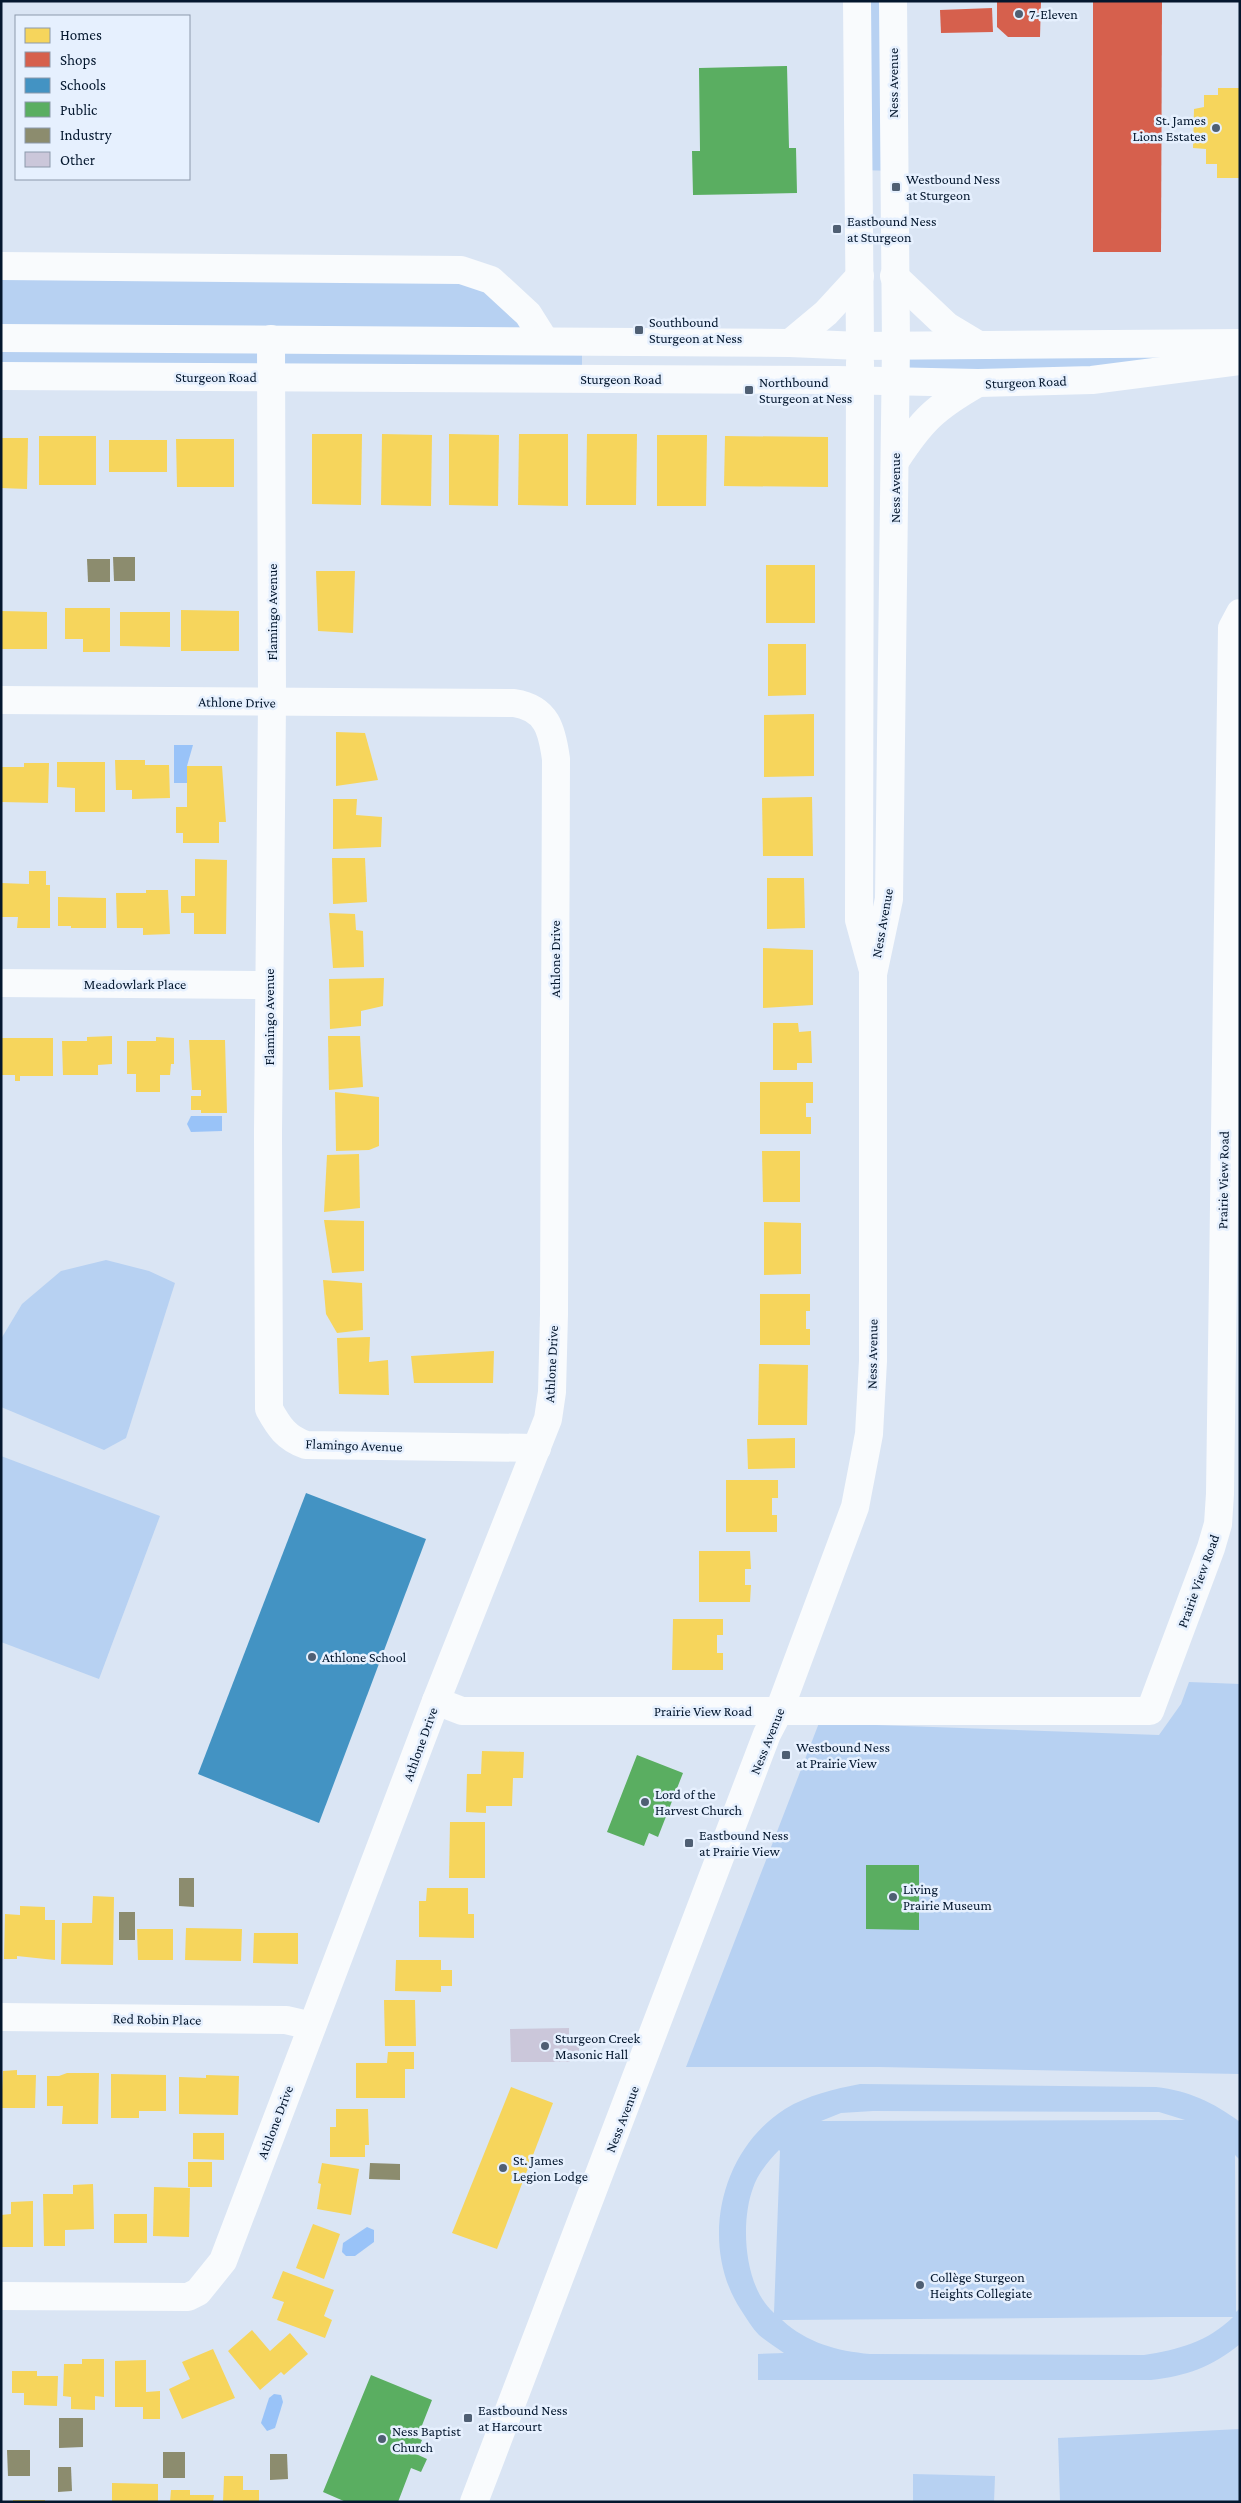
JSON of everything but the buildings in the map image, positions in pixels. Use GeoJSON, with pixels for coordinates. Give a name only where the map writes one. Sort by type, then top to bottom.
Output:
{"type":"FeatureCollection","features":[{"type":"Feature","properties":{"kind":"street","name":"Ness Avenue"},"geometry":{"type":"LineString","coordinates":[[858,1],[860,276],[859,920],[873,974]]}},
{"type":"Feature","properties":{"kind":"street","name":"Ness Avenue"},"geometry":{"type":"LineString","coordinates":[[474,2502],[711,1886],[767,1734],[779,1711],[856,1506],[869,1434],[872,1361],[873,974],[889,899],[897,381],[894,276],[893,1]]}},
{"type":"Feature","properties":{"kind":"street"},"geometry":{"type":"LineString","coordinates":[[1,266],[460,270],[491,280],[528,314],[544,341]]}},
{"type":"Feature","properties":{"kind":"street"},"geometry":{"type":"LineString","coordinates":[[790,343],[826,312],[860,276]]}},
{"type":"Feature","properties":{"kind":"street"},"geometry":{"type":"LineString","coordinates":[[894,276],[947,326],[979,345]]}},
{"type":"Feature","properties":{"kind":"street"},"geometry":{"type":"LineString","coordinates":[[1,338],[790,343],[860,346],[896,344],[1240,343]]}},
{"type":"Feature","properties":{"kind":"street","name":"Flamingo Avenue"},"geometry":{"type":"LineString","coordinates":[[271,339],[272,703],[269,985],[269,1409],[280,1429],[291,1440],[306,1446],[537,1448]]}},
{"type":"Feature","properties":{"kind":"street","name":"Sturgeon Road"},"geometry":{"type":"LineString","coordinates":[[1,376],[978,383],[1092,380],[1240,361]]}},
{"type":"Feature","properties":{"kind":"street"},"geometry":{"type":"LineString","coordinates":[[896,460],[927,417],[947,401],[978,383]]}},
{"type":"Feature","properties":{"kind":"street","name":"Prairie View Road"},"geometry":{"type":"LineString","coordinates":[[436,1701],[462,1711],[1150,1711],[1211,1548],[1219,1514],[1232,628],[1240,613]]}},
{"type":"Feature","properties":{"kind":"street","name":"Athlone Drive"},"geometry":{"type":"LineString","coordinates":[[1,700],[514,703],[527,705],[543,717],[552,731],[556,759],[552,1392],[548,1419],[436,1701],[223,2261],[198,2292],[188,2297],[1,2296]]}},
{"type":"Feature","properties":{"kind":"street","name":"Meadowlark Place"},"geometry":{"type":"LineString","coordinates":[[1,983],[269,985]]}},
{"type":"Feature","properties":{"kind":"street","name":"Red Robin Place"},"geometry":{"type":"LineString","coordinates":[[1,2017],[286,2020],[312,2026]]}},
{"type":"Feature","properties":{"kind":"shaded area"},"geometry":{"type":"Polygon","coordinates":[[[857,1],[891,1],[894,171],[859,170],[857,1]]]}},
{"type":"Feature","properties":{"kind":"shaded area"},"geometry":{"type":"Polygon","coordinates":[[[1,266],[461,270],[545,341],[582,341],[582,379],[1,376],[1,266]]]}},
{"type":"Feature","properties":{"kind":"shaded area"},"geometry":{"type":"Polygon","coordinates":[[[916,344],[1240,361],[897,381],[916,344]]]}},
{"type":"Feature","properties":{"kind":"shaded area"},"geometry":{"type":"Polygon","coordinates":[[[174,745],[193,745],[187,766],[187,783],[174,783],[174,745]]]}},
{"type":"Feature","properties":{"kind":"shaded area"},"geometry":{"type":"Polygon","coordinates":[[[191,1116],[222,1116],[222,1131],[191,1132],[187,1124],[191,1116]]]}},
{"type":"Feature","properties":{"kind":"shaded area"},"geometry":{"type":"Polygon","coordinates":[[[106,1260],[149,1271],[175,1283],[126,1438],[104,1450],[1,1407],[1,1339],[22,1304],[61,1271],[106,1260]]]}},
{"type":"Feature","properties":{"kind":"shaded area"},"geometry":{"type":"Polygon","coordinates":[[[1,1456],[160,1516],[99,1679],[1,1642],[1,1456]]]}},
{"type":"Feature","properties":{"kind":"shaded area","name":"Living Prairie Museum"},"geometry":{"type":"Polygon","coordinates":[[[1189,1682],[1240,1684],[1240,2074],[879,2067],[686,2067],[819,1723],[1159,1735],[1181,1704],[1189,1682]]]}},
{"type":"Feature","properties":{"kind":"shaded area"},"geometry":{"type":"Polygon","coordinates":[[[860,2084],[1156,2087],[1179,2091],[1200,2098],[1230,2115],[1240,2122],[1240,2160],[1235,2155],[1236,2312],[1240,2308],[1240,2344],[1219,2359],[1198,2369],[1176,2376],[1151,2380],[758,2380],[758,2354],[784,2353],[762,2338],[754,2329],[741,2310],[728,2285],[721,2258],[719,2229],[722,2201],[731,2174],[744,2149],[762,2127],[785,2109],[821,2093],[860,2084]],[[873,2111],[841,2113],[821,2121],[1185,2120],[1159,2112],[873,2111]],[[779,2150],[767,2163],[753,2188],[749,2202],[746,2236],[747,2254],[756,2287],[764,2302],[774,2313],[779,2150]],[[1171,2317],[782,2320],[812,2340],[846,2351],[870,2354],[1144,2355],[1192,2344],[1213,2333],[1233,2317],[1171,2317]]]}},
{"type":"Feature","properties":{"kind":"shaded area"},"geometry":{"type":"Polygon","coordinates":[[[367,2227],[374,2230],[374,2242],[355,2256],[346,2256],[342,2252],[343,2243],[367,2227]]]}},
{"type":"Feature","properties":{"kind":"shaded area"},"geometry":{"type":"Polygon","coordinates":[[[274,2394],[281,2395],[283,2402],[275,2428],[267,2431],[261,2423],[269,2398],[274,2394]]]}},
{"type":"Feature","properties":{"kind":"shaded area"},"geometry":{"type":"Polygon","coordinates":[[[1240,2429],[1240,2502],[1060,2502],[1058,2438],[1240,2429]]]}},
{"type":"Feature","properties":{"kind":"shaded area"},"geometry":{"type":"Polygon","coordinates":[[[913,2474],[995,2476],[994,2502],[913,2502],[913,2474]]]}},
{"type":"Feature","properties":{"kind":"place","name":"7-Eleven"},"geometry":{"type":"Point","coordinates":[1019,14]}},
{"type":"Feature","properties":{"kind":"place","name":"St. James Lions Estates"},"geometry":{"type":"Point","coordinates":[1216,128]}},
{"type":"Feature","properties":{"kind":"place","name":"Westbound Ness at Sturgeon"},"geometry":{"type":"Point","coordinates":[896,187]}},
{"type":"Feature","properties":{"kind":"place","name":"Eastbound Ness at Sturgeon"},"geometry":{"type":"Point","coordinates":[837,229]}},
{"type":"Feature","properties":{"kind":"place","name":"Southbound Sturgeon at Ness"},"geometry":{"type":"Point","coordinates":[639,330]}},
{"type":"Feature","properties":{"kind":"place","name":"Northbound Sturgeon at Ness"},"geometry":{"type":"Point","coordinates":[749,390]}},
{"type":"Feature","properties":{"kind":"place","name":"Athlone School"},"geometry":{"type":"Point","coordinates":[312,1657]}},
{"type":"Feature","properties":{"kind":"place","name":"Westbound Ness at Prairie View"},"geometry":{"type":"Point","coordinates":[786,1755]}},
{"type":"Feature","properties":{"kind":"place","name":"Lord of the Harvest Church"},"geometry":{"type":"Point","coordinates":[645,1802]}},
{"type":"Feature","properties":{"kind":"place","name":"Eastbound Ness at Prairie View"},"geometry":{"type":"Point","coordinates":[689,1843]}},
{"type":"Feature","properties":{"kind":"place","name":"Living Prairie Museum"},"geometry":{"type":"Point","coordinates":[893,1897]}},
{"type":"Feature","properties":{"kind":"place","name":"Sturgeon Creek Masonic Hall"},"geometry":{"type":"Point","coordinates":[545,2046]}},
{"type":"Feature","properties":{"kind":"place","name":"St. James Legion Lodge"},"geometry":{"type":"Point","coordinates":[503,2168]}},
{"type":"Feature","properties":{"kind":"place","name":"Collège Sturgeon Heights Collegiate"},"geometry":{"type":"Point","coordinates":[920,2285]}},
{"type":"Feature","properties":{"kind":"place","name":"Eastbound Ness at Harcourt"},"geometry":{"type":"Point","coordinates":[468,2418]}},
{"type":"Feature","properties":{"kind":"place","name":"Ness Baptist Church"},"geometry":{"type":"Point","coordinates":[382,2439]}}]}
